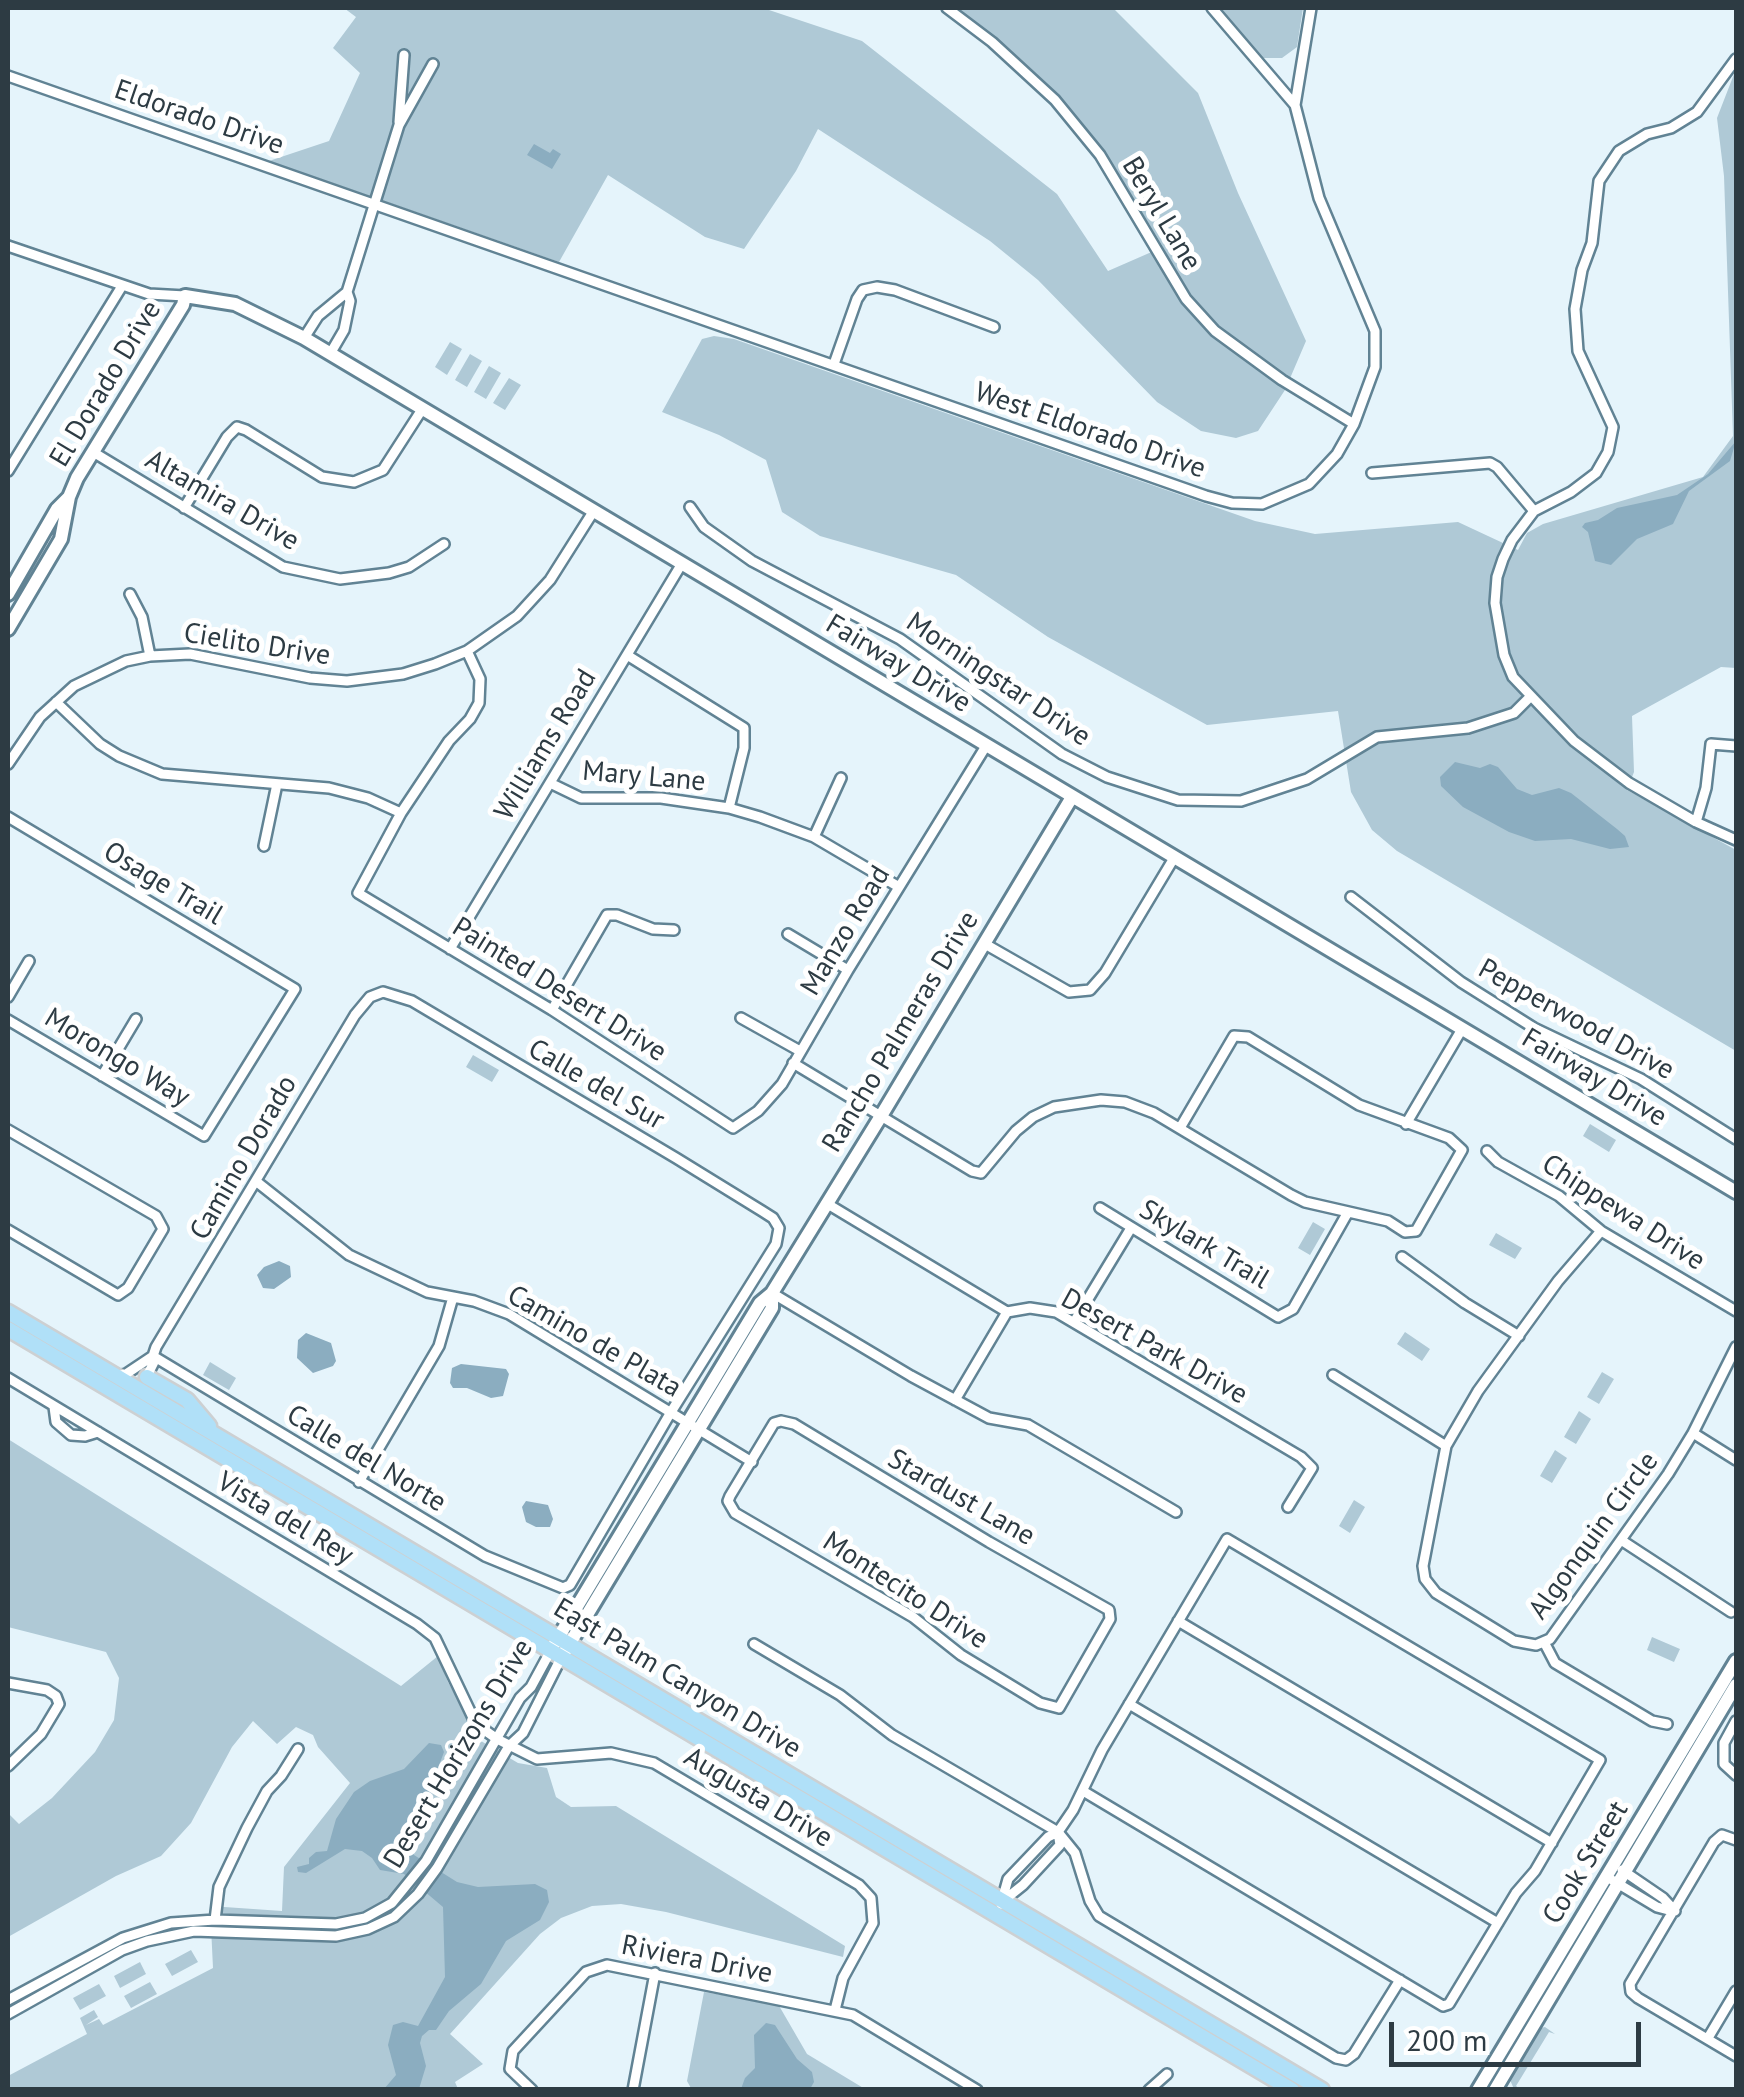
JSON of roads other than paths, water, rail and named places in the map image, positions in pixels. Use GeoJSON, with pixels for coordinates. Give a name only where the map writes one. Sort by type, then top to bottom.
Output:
{"type":"FeatureCollection","features":[{"type":"Feature","properties":{"kind":"main road","name":"East Palm Canyon Drive"},"geometry":{"type":"LineString","coordinates":[[8,1312],[560,1648],[1000,1907],[1322,2090]]}},
{"type":"Feature","properties":{"kind":"main road","name":"East Palm Canyon Drive"},"geometry":{"type":"LineString","coordinates":[[8,1329],[138,1390],[188,1400],[220,1438],[560,1648]]}},
{"type":"Feature","properties":{"kind":"main road","name":"East Palm Canyon Drive"},"geometry":{"type":"LineString","coordinates":[[1000,1907],[1292,2090]]}},
{"type":"Feature","properties":{"kind":"street","name":"Beryl Lane"},"geometry":{"type":"LineString","coordinates":[[948,8],[1055,100],[1100,156],[1186,299],[1215,331],[1282,380],[1354,424]]}},
{"type":"Feature","properties":{"kind":"street"},"geometry":{"type":"LineString","coordinates":[[1212,8],[1296,105]]}},
{"type":"Feature","properties":{"kind":"street","name":"West Eldorado Drive"},"geometry":{"type":"LineString","coordinates":[[374,205],[1232,503],[1262,504],[1309,484],[1337,454],[1354,424],[1375,368],[1375,331],[1319,198],[1296,105],[1311,8]]}},
{"type":"Feature","properties":{"kind":"street"},"geometry":{"type":"LineString","coordinates":[[304,338],[318,316],[347,292],[398,125],[404,55]]}},
{"type":"Feature","properties":{"kind":"street"},"geometry":{"type":"LineString","coordinates":[[1736,58],[1697,112],[1619,151],[1600,181],[1592,243],[1575,309],[1578,351],[1605,404],[1613,427],[1611,440],[1596,473],[1571,492],[1534,510],[1512,540],[1497,577],[1495,603],[1504,655],[1513,677],[1530,697],[1574,740],[1629,782],[1696,822],[1736,840]]}},
{"type":"Feature","properties":{"kind":"street"},"geometry":{"type":"LineString","coordinates":[[398,125],[433,64]]}},
{"type":"Feature","properties":{"kind":"street","name":"Eldorado Drive"},"geometry":{"type":"LineString","coordinates":[[8,76],[374,205]]}},
{"type":"Feature","properties":{"kind":"street","name":"Fairway Drive"},"geometry":{"type":"LineString","coordinates":[[8,246],[149,294],[235,304],[304,338],[1736,1192]]}},
{"type":"Feature","properties":{"kind":"street"},"geometry":{"type":"LineString","coordinates":[[8,471],[122,286]]}},
{"type":"Feature","properties":{"kind":"street"},"geometry":{"type":"LineString","coordinates":[[834,364],[856,299],[864,290],[877,286],[994,327]]}},
{"type":"Feature","properties":{"kind":"street"},"geometry":{"type":"LineString","coordinates":[[330,354],[346,320],[350,301],[347,292]]}},
{"type":"Feature","properties":{"kind":"street","name":"El Dorado Drive"},"geometry":{"type":"LineString","coordinates":[[8,594],[183,306],[185,296]]}},
{"type":"Feature","properties":{"kind":"street"},"geometry":{"type":"LineString","coordinates":[[184,508],[226,437],[237,427],[322,477],[354,482],[383,470],[421,411]]}},
{"type":"Feature","properties":{"kind":"street","name":"Altamira Drive"},"geometry":{"type":"LineString","coordinates":[[93,452],[283,567],[340,580],[410,567],[444,544]]}},
{"type":"Feature","properties":{"kind":"street"},"geometry":{"type":"LineString","coordinates":[[1372,473],[1490,463],[1498,467],[1534,510]]}},
{"type":"Feature","properties":{"kind":"street","name":"El Dorado Drive"},"geometry":{"type":"LineString","coordinates":[[8,629],[61,539],[69,497]]}},
{"type":"Feature","properties":{"kind":"street","name":"Morningstar Drive"},"geometry":{"type":"LineString","coordinates":[[690,507],[704,527],[752,561],[900,640],[1062,754],[1107,777],[1178,800],[1241,800],[1307,779],[1378,737],[1468,728],[1514,712],[1530,697]]}},
{"type":"Feature","properties":{"kind":"street","name":"Cielito Drive"},"geometry":{"type":"LineString","coordinates":[[8,764],[24,736],[56,702],[88,677],[150,656],[215,657],[347,682],[403,674],[466,650],[517,616],[534,599],[593,512]]}},
{"type":"Feature","properties":{"kind":"street","name":"Williams Road"},"geometry":{"type":"LineString","coordinates":[[450,949],[682,565]]}},
{"type":"Feature","properties":{"kind":"street"},"geometry":{"type":"LineString","coordinates":[[130,594],[142,618],[150,656]]}},
{"type":"Feature","properties":{"kind":"street"},"geometry":{"type":"LineString","coordinates":[[56,702],[100,744],[162,774],[329,788],[401,812],[479,702],[480,679],[466,650]]}},
{"type":"Feature","properties":{"kind":"street"},"geometry":{"type":"LineString","coordinates":[[627,655],[744,728],[744,748],[729,808]]}},
{"type":"Feature","properties":{"kind":"street"},"geometry":{"type":"LineString","coordinates":[[1696,822],[1706,788],[1710,744],[1736,746]]}},
{"type":"Feature","properties":{"kind":"street","name":"Manzo Road"},"geometry":{"type":"LineString","coordinates":[[734,1128],[758,1111],[782,1084],[986,746]]}},
{"type":"Feature","properties":{"kind":"street"},"geometry":{"type":"LineString","coordinates":[[814,837],[841,778]]}},
{"type":"Feature","properties":{"kind":"street","name":"Mary Lane"},"geometry":{"type":"LineString","coordinates":[[550,783],[581,798],[661,798],[729,808],[814,837],[899,888]]}},
{"type":"Feature","properties":{"kind":"street"},"geometry":{"type":"LineString","coordinates":[[264,846],[276,784]]}},
{"type":"Feature","properties":{"kind":"street","name":"Rancho Palmeras Drive"},"geometry":{"type":"LineString","coordinates":[[560,1648],[694,1426],[760,1303],[772,1292],[881,1116],[1072,797]]}},
{"type":"Feature","properties":{"kind":"street","name":"Painted Desert Drive"},"geometry":{"type":"LineString","coordinates":[[401,812],[358,893],[552,1010],[734,1128]]}},
{"type":"Feature","properties":{"kind":"street","name":"Osage Trail"},"geometry":{"type":"LineString","coordinates":[[8,818],[295,989],[204,1136]]}},
{"type":"Feature","properties":{"kind":"street"},"geometry":{"type":"LineString","coordinates":[[985,944],[1069,992],[1090,990],[1174,858]]}},
{"type":"Feature","properties":{"kind":"street","name":"Pepperwood Drive"},"geometry":{"type":"LineString","coordinates":[[1351,897],[1476,992],[1534,1028],[1641,1080],[1736,1140]]}},
{"type":"Feature","properties":{"kind":"street"},"geometry":{"type":"LineString","coordinates":[[552,1010],[608,915],[653,929],[674,930]]}},
{"type":"Feature","properties":{"kind":"street"},"geometry":{"type":"LineString","coordinates":[[788,934],[848,970]]}},
{"type":"Feature","properties":{"kind":"street"},"geometry":{"type":"LineString","coordinates":[[8,996],[29,960]]}},
{"type":"Feature","properties":{"kind":"street","name":"Camino Dorado"},"geometry":{"type":"LineString","coordinates":[[138,1390],[154,1362],[153,1356],[355,1015],[370,998],[383,992]]}},
{"type":"Feature","properties":{"kind":"street","name":"Calle del Sur"},"geometry":{"type":"LineString","coordinates":[[383,992],[412,1002],[773,1218],[779,1228],[776,1244],[671,1412]]}},
{"type":"Feature","properties":{"kind":"street"},"geometry":{"type":"LineString","coordinates":[[741,1018],[800,1051]]}},
{"type":"Feature","properties":{"kind":"street"},"geometry":{"type":"LineString","coordinates":[[102,1076],[136,1019]]}},
{"type":"Feature","properties":{"kind":"street","name":"Morongo Way"},"geometry":{"type":"LineString","coordinates":[[8,1020],[204,1136]]}},
{"type":"Feature","properties":{"kind":"street"},"geometry":{"type":"LineString","coordinates":[[1406,1124],[1462,1029]]}},
{"type":"Feature","properties":{"kind":"street"},"geometry":{"type":"LineString","coordinates":[[793,1063],[972,1171],[980,1172],[1033,1117],[1075,1102],[1125,1102],[1180,1128],[1290,1195],[1388,1221],[1405,1232],[1416,1230],[1462,1150],[1449,1138],[1359,1105],[1248,1036],[1234,1036],[1180,1128]]}},
{"type":"Feature","properties":{"kind":"street"},"geometry":{"type":"LineString","coordinates":[[8,1130],[156,1216],[164,1229],[128,1288],[118,1296],[8,1230]]}},
{"type":"Feature","properties":{"kind":"street","name":"Chippewa Drive"},"geometry":{"type":"LineString","coordinates":[[1487,1152],[1559,1196],[1601,1231],[1736,1310]]}},
{"type":"Feature","properties":{"kind":"street","name":"Camino de Plata"},"geometry":{"type":"LineString","coordinates":[[257,1182],[349,1255],[427,1292],[509,1314],[752,1462]]}},
{"type":"Feature","properties":{"kind":"street"},"geometry":{"type":"LineString","coordinates":[[826,1203],[1007,1312],[955,1400]]}},
{"type":"Feature","properties":{"kind":"street","name":"Skylark Trail"},"geometry":{"type":"LineString","coordinates":[[1100,1208],[1278,1316],[1293,1310],[1348,1212]]}},
{"type":"Feature","properties":{"kind":"street"},"geometry":{"type":"LineString","coordinates":[[1074,1322],[1131,1228]]}},
{"type":"Feature","properties":{"kind":"street","name":"Algonquin Circle"},"geometry":{"type":"LineString","coordinates":[[1601,1231],[1558,1280],[1478,1391],[1446,1446],[1422,1566],[1436,1593],[1528,1645],[1544,1642],[1556,1634],[1693,1433],[1736,1347]]}},
{"type":"Feature","properties":{"kind":"street"},"geometry":{"type":"LineString","coordinates":[[1402,1257],[1520,1336]]}},
{"type":"Feature","properties":{"kind":"street"},"geometry":{"type":"LineString","coordinates":[[772,1292],[955,1400],[989,1418],[1028,1425],[1176,1512]]}},
{"type":"Feature","properties":{"kind":"street"},"geometry":{"type":"LineString","coordinates":[[359,1482],[444,1336],[453,1297]]}},
{"type":"Feature","properties":{"kind":"street","name":"Desert Park Drive"},"geometry":{"type":"LineString","coordinates":[[1007,1312],[1030,1308],[1056,1312],[1301,1457],[1312,1468],[1288,1507]]}},
{"type":"Feature","properties":{"kind":"street"},"geometry":{"type":"LineString","coordinates":[[116,1376],[153,1356]]}},
{"type":"Feature","properties":{"kind":"street","name":"Calle del Norte"},"geometry":{"type":"LineString","coordinates":[[153,1356],[486,1556],[563,1588],[570,1585],[671,1412]]}},
{"type":"Feature","properties":{"kind":"street"},"geometry":{"type":"LineString","coordinates":[[1332,1375],[1446,1446]]}},
{"type":"Feature","properties":{"kind":"street","name":"Vista del Rey"},"geometry":{"type":"LineString","coordinates":[[8,1378],[417,1624],[435,1638],[476,1724],[496,1739]]}},
{"type":"Feature","properties":{"kind":"street","name":"Stardust Lane"},"geometry":{"type":"LineString","coordinates":[[752,1462],[774,1423],[788,1420],[989,1542],[1105,1606],[1110,1620],[1083,1664]]}},
{"type":"Feature","properties":{"kind":"street"},"geometry":{"type":"LineString","coordinates":[[1693,1433],[1736,1460]]}},
{"type":"Feature","properties":{"kind":"street","name":"Montecito Drive"},"geometry":{"type":"LineString","coordinates":[[752,1462],[728,1502],[735,1513],[913,1617],[961,1655],[1054,1709],[1063,1704],[1083,1664]]}},
{"type":"Feature","properties":{"kind":"street"},"geometry":{"type":"LineString","coordinates":[[1000,1907],[1008,1879],[1048,1837],[1058,1832],[1128,1704],[1227,1539],[1600,1760],[1552,1843],[1447,2006],[1439,2005],[1083,1791]]}},
{"type":"Feature","properties":{"kind":"street"},"geometry":{"type":"LineString","coordinates":[[1621,1540],[1731,1612]]}},
{"type":"Feature","properties":{"kind":"street"},"geometry":{"type":"LineString","coordinates":[[1178,1621],[1552,1843]]}},
{"type":"Feature","properties":{"kind":"street"},"geometry":{"type":"LineString","coordinates":[[1544,1642],[1555,1663],[1652,1722],[1667,1724]]}},
{"type":"Feature","properties":{"kind":"street"},"geometry":{"type":"LineString","coordinates":[[754,1644],[840,1695],[892,1734],[1058,1832],[1075,1852],[1090,1901],[1099,1916],[1336,2058],[1346,2060],[1354,2054],[1400,1980]]}},
{"type":"Feature","properties":{"kind":"street","name":"Desert Horizons Drive"},"geometry":{"type":"LineString","coordinates":[[8,2000],[135,1934],[171,1923],[215,1920],[336,1924],[365,1918],[392,1903],[426,1861],[520,1698],[560,1648]]}},
{"type":"Feature","properties":{"kind":"street","name":"Desert Horizons Drive"},"geometry":{"type":"LineString","coordinates":[[8,2014],[147,1940],[194,1931],[352,1934],[394,1917],[437,1868],[510,1746],[522,1734],[560,1648]]}},
{"type":"Feature","properties":{"kind":"street","name":"Cook Street"},"geometry":{"type":"LineString","coordinates":[[1495,2090],[1736,1661]]}},
{"type":"Feature","properties":{"kind":"street"},"geometry":{"type":"LineString","coordinates":[[8,1683],[47,1690],[56,1696],[58,1704],[41,1734],[8,1766]]}},
{"type":"Feature","properties":{"kind":"street","name":"Cook Street"},"geometry":{"type":"LineString","coordinates":[[1478,2090],[1736,1685]]}},
{"type":"Feature","properties":{"kind":"street"},"geometry":{"type":"LineString","coordinates":[[1128,1704],[1498,1923]]}},
{"type":"Feature","properties":{"kind":"street"},"geometry":{"type":"LineString","coordinates":[[1736,1721],[1724,1743],[1724,1764],[1736,1775]]}},
{"type":"Feature","properties":{"kind":"street","name":"Augusta Drive"},"geometry":{"type":"LineString","coordinates":[[496,1739],[537,1759],[611,1752],[654,1762],[859,1884],[871,1898],[873,1923],[843,1978],[834,2010]]}},
{"type":"Feature","properties":{"kind":"street"},"geometry":{"type":"LineString","coordinates":[[215,1920],[219,1887],[246,1828],[298,1749]]}},
{"type":"Feature","properties":{"kind":"street"},"geometry":{"type":"LineString","coordinates":[[1000,1907],[1060,1845],[1058,1832]]}},
{"type":"Feature","properties":{"kind":"street"},"geometry":{"type":"LineString","coordinates":[[1736,1840],[1722,1835],[1714,1842],[1630,1984],[1631,1992],[1736,2056]]}},
{"type":"Feature","properties":{"kind":"street"},"geometry":{"type":"LineString","coordinates":[[1616,1875],[1657,1907],[1674,1912]]}},
{"type":"Feature","properties":{"kind":"street","name":"Riviera Drive"},"geometry":{"type":"LineString","coordinates":[[532,2090],[513,2074],[511,2057],[586,1972],[607,1965],[834,2010],[862,2019],[977,2090]]}},
{"type":"Feature","properties":{"kind":"street"},"geometry":{"type":"LineString","coordinates":[[634,2090],[655,1973]]}},
{"type":"Feature","properties":{"kind":"street"},"geometry":{"type":"LineString","coordinates":[[1708,2038],[1736,1991]]}},
{"type":"Feature","properties":{"kind":"street"},"geometry":{"type":"LineString","coordinates":[[1149,2090],[1167,2074]]}}]}
